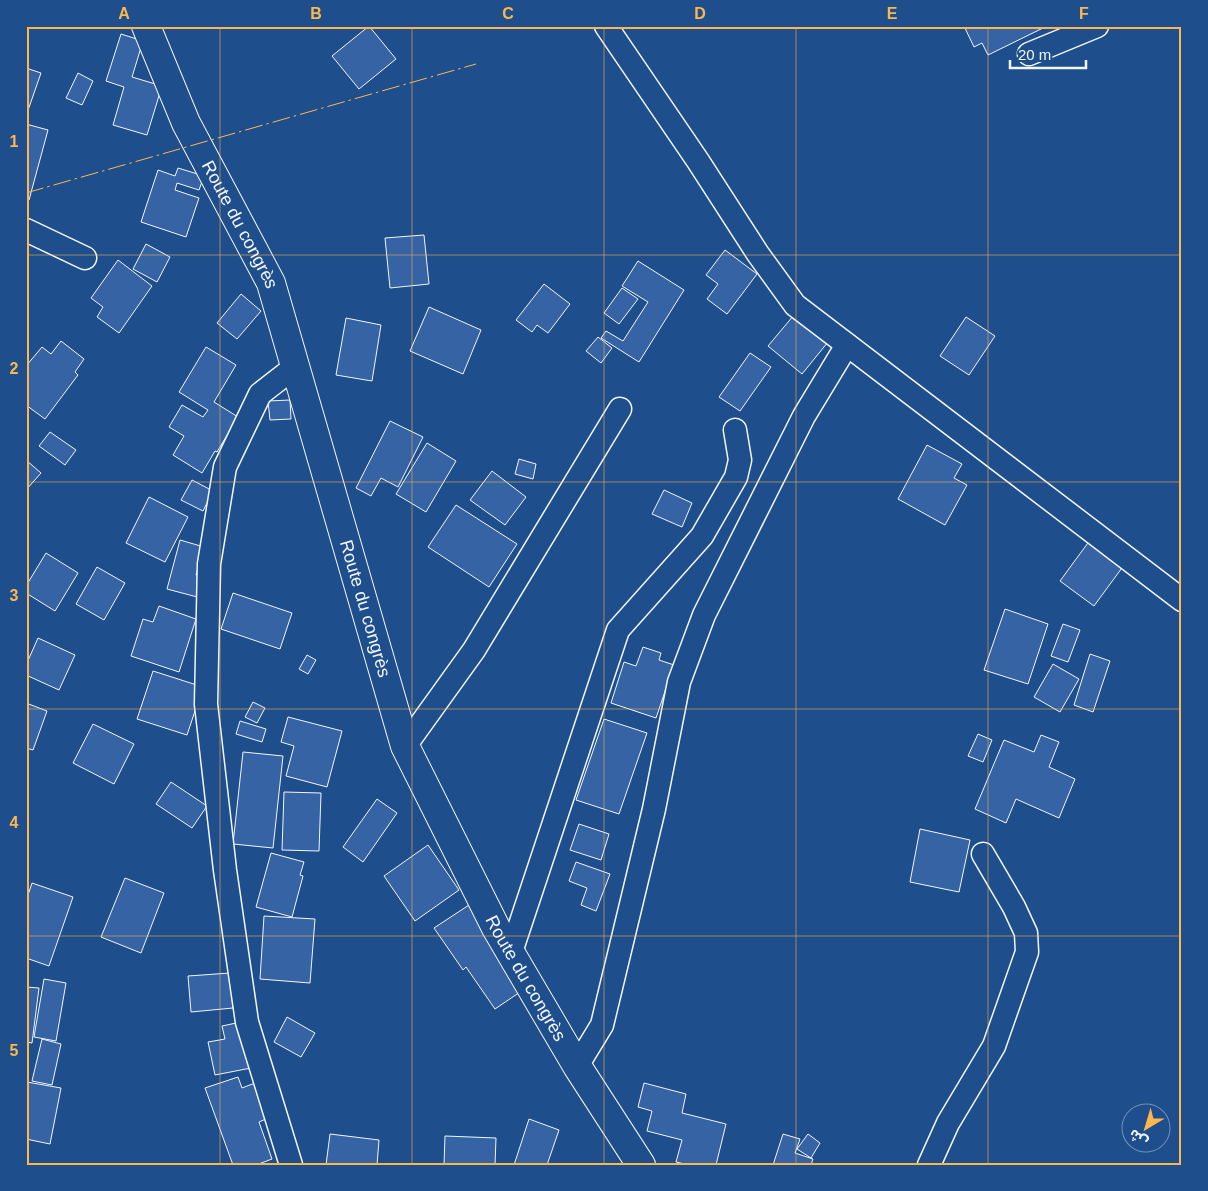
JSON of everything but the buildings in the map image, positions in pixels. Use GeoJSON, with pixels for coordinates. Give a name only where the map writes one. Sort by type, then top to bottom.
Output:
{"type":"FeatureCollection","features":[{"type":"Feature","properties":{"kind":"main road","name":"Route du congrès"},"geometry":{"type":"LineString","coordinates":[[146,26],[186,123],[271,283],[405,746],[496,928],[577,1066],[641,1165]]}},
{"type":"Feature","properties":{"kind":"street"},"geometry":{"type":"LineString","coordinates":[[606,26],[698,160],[758,254],[795,305],[1182,600]]}},
{"type":"Feature","properties":{"kind":"street"},"geometry":{"type":"LineString","coordinates":[[1029,54],[1097,26]]}},
{"type":"Feature","properties":{"kind":"street"},"geometry":{"type":"LineString","coordinates":[[26,230],[85,258]]}},
{"type":"Feature","properties":{"kind":"street"},"geometry":{"type":"LineString","coordinates":[[577,1066],[602,1025],[654,809],[679,682],[704,614],[804,416],[848,345]]}},
{"type":"Feature","properties":{"kind":"street"},"geometry":{"type":"LineString","coordinates":[[290,1165],[247,1022],[225,870],[206,704],[209,564],[225,467],[260,394],[296,366]]}},
{"type":"Feature","properties":{"kind":"street"},"geometry":{"type":"LineString","coordinates":[[405,746],[474,650],[620,409]]}},
{"type":"Feature","properties":{"kind":"street"},"geometry":{"type":"LineString","coordinates":[[511,952],[618,630],[702,536],[736,477],[740,460],[735,430]]}},
{"type":"Feature","properties":{"kind":"street"},"geometry":{"type":"LineString","coordinates":[[929,1165],[948,1123],[994,1046],[1027,952],[1026,933],[1014,907],[983,854]]}},
{"type":"Feature","properties":{"kind":"power"},"geometry":{"type":"LineString","coordinates":[[26,193],[476,64]]}}]}
